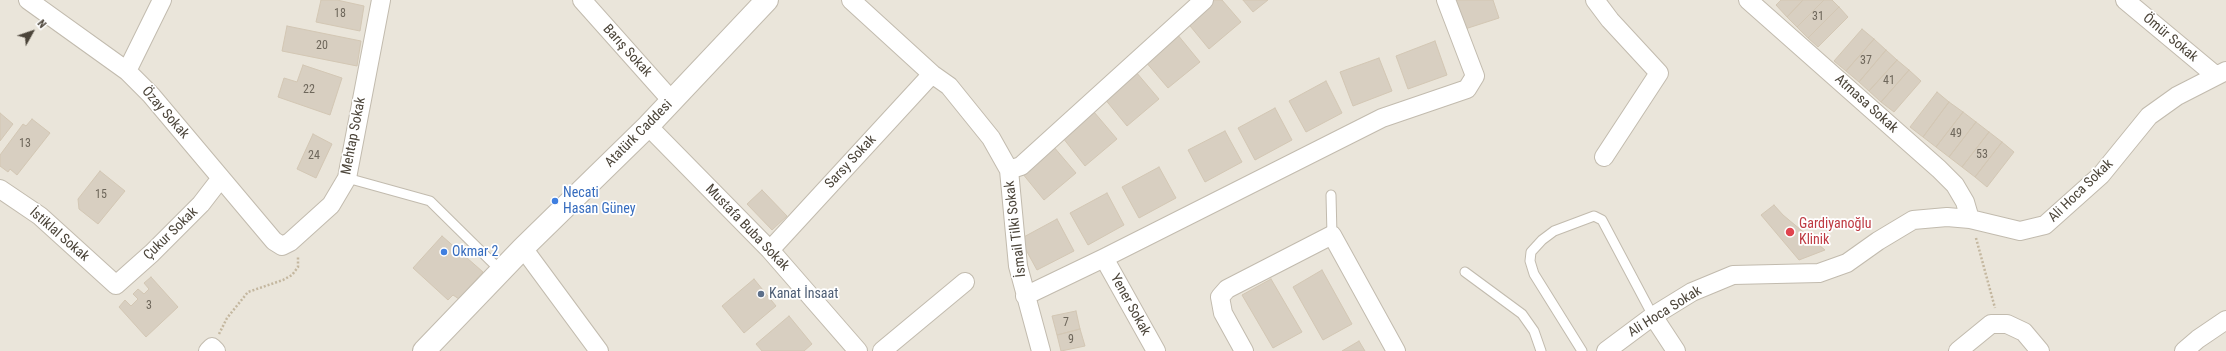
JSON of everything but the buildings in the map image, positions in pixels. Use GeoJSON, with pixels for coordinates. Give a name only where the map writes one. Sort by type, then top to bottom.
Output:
{"type":"FeatureCollection","features":[{"type":"Feature","properties":{"kind":"street","name":"Özay Sokak"},"geometry":{"type":"LineString","coordinates":[[28,0],[127,71],[151,95],[274,241],[286,244]]}},
{"type":"Feature","properties":{"kind":"street"},"geometry":{"type":"LineString","coordinates":[[127,71],[162,0]]}},
{"type":"Feature","properties":{"kind":"street","name":"Mehtap Sokak"},"geometry":{"type":"LineString","coordinates":[[286,244],[331,205],[348,178],[381,0]]}},
{"type":"Feature","properties":{"kind":"street","name":"Barış Sokak"},"geometry":{"type":"LineString","coordinates":[[582,0],[672,101]]}},
{"type":"Feature","properties":{"kind":"street","name":"Atatürk Caddesi"},"geometry":{"type":"LineString","coordinates":[[424,351],[523,248],[648,126],[767,0]]}},
{"type":"Feature","properties":{"kind":"street","name":"İsmail Tilki Sokak"},"geometry":{"type":"LineString","coordinates":[[851,0],[932,74],[949,86],[991,138],[1009,170],[1018,266],[1041,351]]}},
{"type":"Feature","properties":{"kind":"street"},"geometry":{"type":"LineString","coordinates":[[1009,170],[1021,166],[1204,0]]}},
{"type":"Feature","properties":{"kind":"street"},"geometry":{"type":"LineString","coordinates":[[1025,296],[1104,258],[1382,118],[1467,89],[1475,76],[1446,0]]}},
{"type":"Feature","properties":{"kind":"street"},"geometry":{"type":"LineString","coordinates":[[1595,0],[1610,20],[1660,73],[1604,158]]}},
{"type":"Feature","properties":{"kind":"street","name":"Atmasa Sokak"},"geometry":{"type":"LineString","coordinates":[[1748,0],[1939,169],[1955,185],[1965,202],[1970,219]]}},
{"type":"Feature","properties":{"kind":"street","name":"Ömür Sokak"},"geometry":{"type":"LineString","coordinates":[[2125,0],[2221,73]]}},
{"type":"Feature","properties":{"kind":"street","name":"Ali Hoca Sokak"},"geometry":{"type":"LineString","coordinates":[[1606,351],[1653,316],[1692,292],[1734,275],[1819,273],[1847,263],[1878,241],[1913,220],[1947,216],[1970,219],[2020,231],[2045,225],[2101,175],[2149,116],[2177,96],[2221,73]]}},
{"type":"Feature","properties":{"kind":"street","name":"Sarsy Sokak"},"geometry":{"type":"LineString","coordinates":[[770,250],[932,74]]}},
{"type":"Feature","properties":{"kind":"street","name":"Mustafa Buba Sokak"},"geometry":{"type":"LineString","coordinates":[[648,126],[770,250],[858,351]]}},
{"type":"Feature","properties":{"kind":"street","name":"Çukur Sokak"},"geometry":{"type":"LineString","coordinates":[[116,285],[152,253],[201,204],[221,178]]}},
{"type":"Feature","properties":{"kind":"street","name":"İstiklal Sokak"},"geometry":{"type":"LineString","coordinates":[[0,189],[40,216],[116,285]]}},
{"type":"Feature","properties":{"kind":"street"},"geometry":{"type":"LineString","coordinates":[[1244,351],[1223,313],[1220,297],[1227,289],[1332,235],[1396,351]]}},
{"type":"Feature","properties":{"kind":"street"},"geometry":{"type":"LineString","coordinates":[[523,248],[599,351]]}},
{"type":"Feature","properties":{"kind":"street","name":"Yener Sokak"},"geometry":{"type":"LineString","coordinates":[[1104,258],[1156,351]]}},
{"type":"Feature","properties":{"kind":"street"},"geometry":{"type":"LineString","coordinates":[[882,351],[965,282]]}},
{"type":"Feature","properties":{"kind":"street"},"geometry":{"type":"LineString","coordinates":[[1653,316],[1676,351]]}},
{"type":"Feature","properties":{"kind":"street"},"geometry":{"type":"LineString","coordinates":[[2184,351],[2198,339],[2226,320]]}},
{"type":"Feature","properties":{"kind":"street"},"geometry":{"type":"LineString","coordinates":[[1958,351],[1991,324],[2007,324],[2024,332],[2040,351]]}},
{"type":"Feature","properties":{"kind":"lane"},"geometry":{"type":"LineString","coordinates":[[348,178],[430,201],[501,271]]}},
{"type":"Feature","properties":{"kind":"lane"},"geometry":{"type":"LineString","coordinates":[[1331,195],[1332,235]]}},
{"type":"Feature","properties":{"kind":"lane"},"geometry":{"type":"LineString","coordinates":[[1582,351],[1534,274],[1530,261],[1531,252],[1542,240],[1554,231],[1594,216],[1602,220],[1653,316]]}},
{"type":"Feature","properties":{"kind":"lane"},"geometry":{"type":"LineString","coordinates":[[1465,272],[1522,314],[1534,331],[1541,351]]}},
{"type":"Feature","properties":{"kind":"path"},"geometry":{"type":"LineString","coordinates":[[1970,219],[1999,324]]}},
{"type":"Feature","properties":{"kind":"path"},"geometry":{"type":"LineString","coordinates":[[212,350],[227,318],[248,292],[283,280],[292,275],[298,267],[298,256],[286,244]]}},
{"type":"Feature","properties":{"kind":"shaded area"},"geometry":{"type":"Polygon","coordinates":[[[0,0],[2226,0],[2226,351],[0,351],[0,0]]]}},
{"type":"Feature","properties":{"kind":"place","name":"Necati Hasan Güney"},"geometry":{"type":"Point","coordinates":[555,201]}},
{"type":"Feature","properties":{"kind":"place","name":"Gardiyanoğlu Klinik"},"geometry":{"type":"Point","coordinates":[1790,232]}},
{"type":"Feature","properties":{"kind":"place","name":"Okmar 2"},"geometry":{"type":"Point","coordinates":[444,252]}},
{"type":"Feature","properties":{"kind":"place","name":"Kanat İnsaat"},"geometry":{"type":"Point","coordinates":[761,294]}}]}
